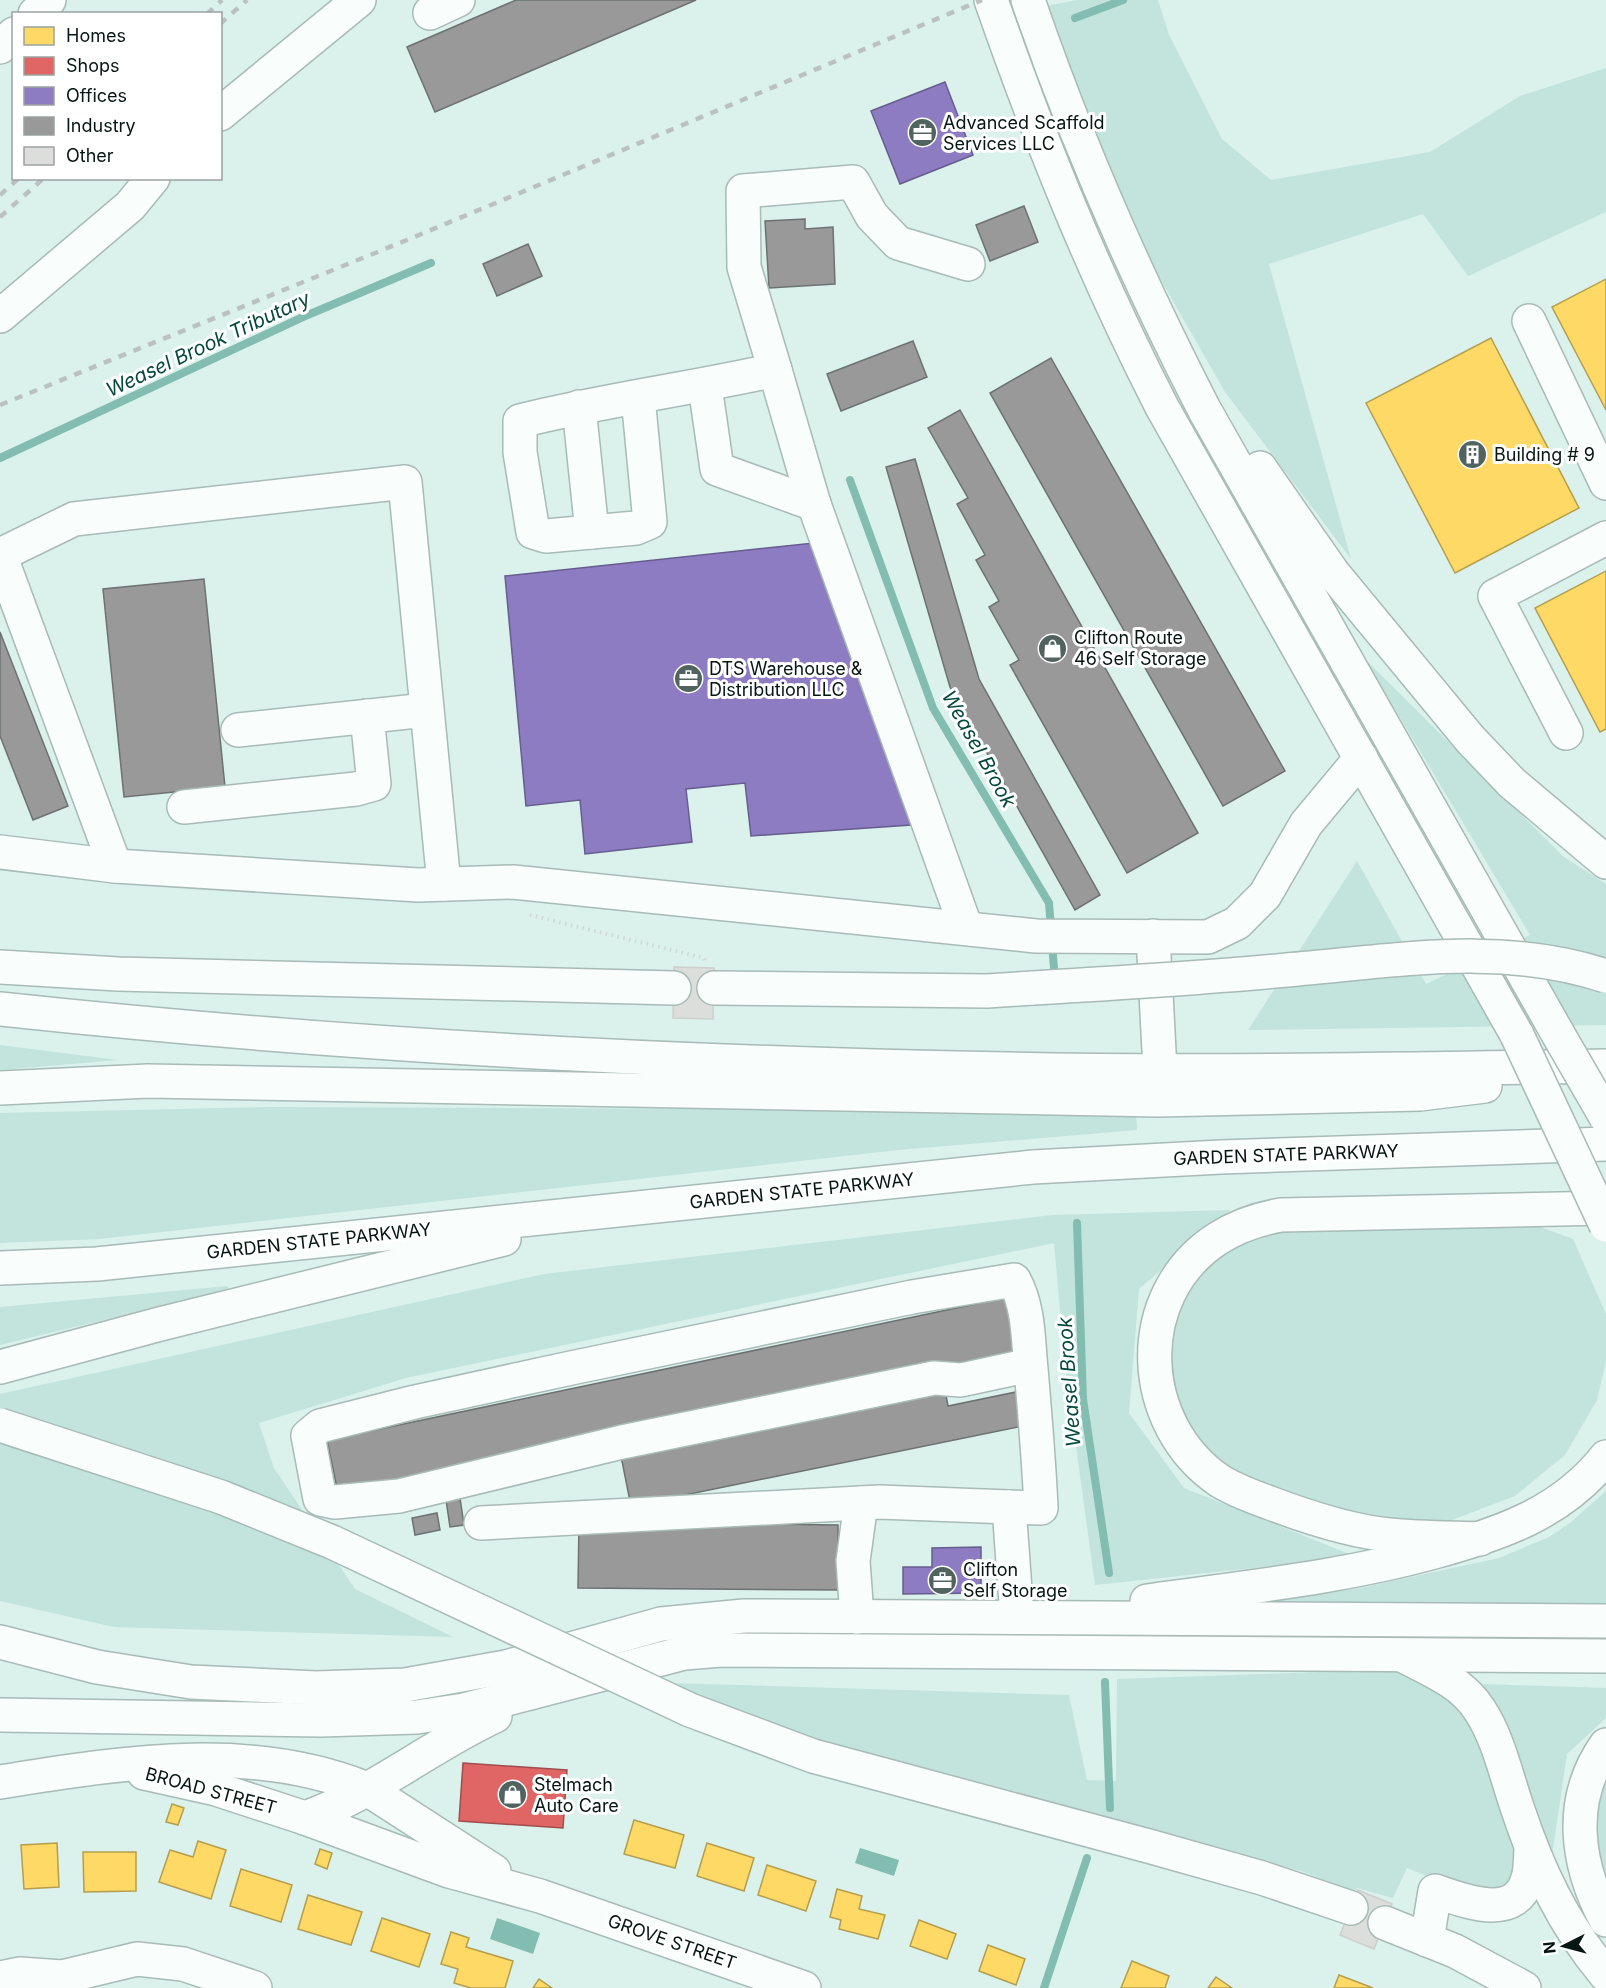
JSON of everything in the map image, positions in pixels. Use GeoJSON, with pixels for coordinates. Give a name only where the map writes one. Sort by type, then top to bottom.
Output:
{"type":"FeatureCollection","features":[{"type":"Feature","properties":{"kind":"main road"},"geometry":{"type":"LineString","coordinates":[[37,12],[49,0]]}},
{"type":"Feature","properties":{"kind":"main road"},"geometry":{"type":"LineString","coordinates":[[222,112],[359,0]]}},
{"type":"Feature","properties":{"kind":"main road"},"geometry":{"type":"LineString","coordinates":[[991,0],[1066,205],[1128,341],[1162,407],[1606,1190]]}},
{"type":"Feature","properties":{"kind":"main road"},"geometry":{"type":"LineString","coordinates":[[1028,0],[1093,176],[1158,320],[1204,409],[1606,1117]]}},
{"type":"Feature","properties":{"kind":"main road"},"geometry":{"type":"LineString","coordinates":[[0,316],[130,206],[151,180]]}},
{"type":"Feature","properties":{"kind":"main road"},"geometry":{"type":"LineString","coordinates":[[966,928],[814,504],[744,267],[743,190],[853,182],[872,216],[898,243],[968,264]]}},
{"type":"Feature","properties":{"kind":"main road"},"geometry":{"type":"LineString","coordinates":[[1158,320],[1333,573],[1386,638],[1470,739],[1512,783],[1606,862]]}},
{"type":"Feature","properties":{"kind":"main road"},"geometry":{"type":"LineString","coordinates":[[1529,321],[1606,483]]}},
{"type":"Feature","properties":{"kind":"main road"},"geometry":{"type":"LineString","coordinates":[[638,397],[650,522],[636,528],[546,536],[533,532],[520,452],[520,421],[579,407],[638,397],[705,386],[775,370]]}},
{"type":"Feature","properties":{"kind":"main road"},"geometry":{"type":"LineString","coordinates":[[705,386],[717,469],[814,504]]}},
{"type":"Feature","properties":{"kind":"main road"},"geometry":{"type":"LineString","coordinates":[[579,407],[592,532]]}},
{"type":"Feature","properties":{"kind":"main road"},"geometry":{"type":"LineString","coordinates":[[115,866],[0,555],[74,519],[405,482],[444,884]]}},
{"type":"Feature","properties":{"kind":"main road"},"geometry":{"type":"LineString","coordinates":[[1566,733],[1495,596],[1606,538]]}},
{"type":"Feature","properties":{"kind":"main road"},"geometry":{"type":"LineString","coordinates":[[238,730],[426,710]]}},
{"type":"Feature","properties":{"kind":"main road"},"geometry":{"type":"LineString","coordinates":[[184,807],[356,789],[374,784],[367,716]]}},
{"type":"Feature","properties":{"kind":"main road"},"geometry":{"type":"LineString","coordinates":[[0,852],[115,866],[418,885],[513,882],[1036,936],[1208,937],[1237,923],[1265,895],[1306,824],[1361,758]]}},
{"type":"Feature","properties":{"kind":"main road"},"geometry":{"type":"LineString","coordinates":[[1153,936],[1160,1070]]}},
{"type":"Feature","properties":{"kind":"main road"},"geometry":{"type":"LineString","coordinates":[[711,978],[987,991],[1205,977],[1467,954],[1530,958],[1606,976]]}},
{"type":"Feature","properties":{"kind":"main road"},"geometry":{"type":"LineString","coordinates":[[0,967],[118,974],[674,988]]}},
{"type":"Feature","properties":{"kind":"main road"},"geometry":{"type":"LineString","coordinates":[[0,1009],[322,1038],[692,1060],[1009,1069],[1160,1070],[1606,1066]]}},
{"type":"Feature","properties":{"kind":"main road"},"geometry":{"type":"LineString","coordinates":[[1517,1035],[1606,1225]]}},
{"type":"Feature","properties":{"kind":"main road"},"geometry":{"type":"LineString","coordinates":[[0,1088],[148,1081],[1158,1100],[1420,1094],[1606,1072]]}},
{"type":"Feature","properties":{"kind":"main road","name":"GARDEN STATE PARKWAY"},"geometry":{"type":"LineString","coordinates":[[0,1268],[97,1264],[1033,1167],[1221,1157],[1606,1144]]}},
{"type":"Feature","properties":{"kind":"main road"},"geometry":{"type":"LineString","coordinates":[[1480,1539],[1388,1535],[1360,1530],[1286,1509],[1222,1482],[1190,1455],[1177,1439],[1159,1400],[1153,1359],[1160,1313],[1170,1291],[1198,1254],[1236,1228],[1257,1220],[1281,1215],[1606,1208]]}},
{"type":"Feature","properties":{"kind":"main road"},"geometry":{"type":"LineString","coordinates":[[0,1367],[160,1324],[610,1212]]}},
{"type":"Feature","properties":{"kind":"main road"},"geometry":{"type":"LineString","coordinates":[[481,1523],[861,1503],[1041,1508],[1030,1365],[1024,1297],[1014,1280],[912,1297],[415,1402],[320,1426],[308,1436],[320,1499],[335,1502],[399,1496],[657,1435],[934,1378],[961,1380],[1030,1365]]}},
{"type":"Feature","properties":{"kind":"main road"},"geometry":{"type":"LineString","coordinates":[[0,1425],[221,1497],[332,1542],[690,1710],[813,1756],[1262,1878],[1351,1908]]}},
{"type":"Feature","properties":{"kind":"main road"},"geometry":{"type":"LineString","coordinates":[[1026,1617],[1299,1582],[1380,1567],[1480,1539],[1537,1516],[1576,1488],[1606,1457]]}},
{"type":"Feature","properties":{"kind":"main road"},"geometry":{"type":"LineString","coordinates":[[857,1617],[853,1561],[861,1503]]}},
{"type":"Feature","properties":{"kind":"main road"},"geometry":{"type":"LineString","coordinates":[[1009,1507],[1026,1617]]}},
{"type":"Feature","properties":{"kind":"main road"},"geometry":{"type":"LineString","coordinates":[[3,1644],[97,1666],[191,1682],[316,1688],[405,1685],[464,1676],[661,1624],[744,1616],[1606,1621]]}},
{"type":"Feature","properties":{"kind":"main road"},"geometry":{"type":"LineString","coordinates":[[0,1715],[321,1720],[417,1717],[464,1710],[684,1653],[721,1650],[1606,1656]]}},
{"type":"Feature","properties":{"kind":"main road"},"geometry":{"type":"LineString","coordinates":[[1399,1654],[1450,1680],[1479,1709],[1492,1734],[1531,1850],[1568,1926],[1606,1975]]}},
{"type":"Feature","properties":{"kind":"main road"},"geometry":{"type":"LineString","coordinates":[[305,1818],[335,1808],[459,1732],[557,1687]]}},
{"type":"Feature","properties":{"kind":"main road"},"geometry":{"type":"LineString","coordinates":[[1606,1745],[1589,1774],[1582,1794],[1578,1837],[1590,1885],[1606,1920]]}},
{"type":"Feature","properties":{"kind":"main road","name":"BROAD STREET"},"geometry":{"type":"LineString","coordinates":[[0,1782],[188,1758],[253,1762],[338,1778],[367,1789]]}},
{"type":"Feature","properties":{"kind":"main road","name":"BROAD STREET"},"geometry":{"type":"LineString","coordinates":[[116,1767],[216,1789],[305,1818]]}},
{"type":"Feature","properties":{"kind":"main road","name":"GROVE STREET"},"geometry":{"type":"LineString","coordinates":[[367,1789],[476,1862],[540,1896],[736,1977],[804,1988]]}},
{"type":"Feature","properties":{"kind":"main road","name":"GROVE STREET"},"geometry":{"type":"LineString","coordinates":[[305,1818],[449,1871],[540,1896]]}},
{"type":"Feature","properties":{"kind":"main road"},"geometry":{"type":"LineString","coordinates":[[1427,1940],[1435,1890],[1488,1906],[1508,1902],[1517,1896],[1528,1878],[1531,1850]]}},
{"type":"Feature","properties":{"kind":"main road"},"geometry":{"type":"LineString","coordinates":[[1385,1923],[1455,1951],[1524,1988]]}},
{"type":"Feature","properties":{"kind":"main road"},"geometry":{"type":"LineString","coordinates":[[0,1978],[20,1974],[97,1978],[137,1959],[183,1964],[255,1988]]}},
{"type":"Feature","properties":{"kind":"path"},"geometry":{"type":"LineString","coordinates":[[521,913],[704,958],[711,978]]}},
{"type":"Feature","properties":{"kind":"shaded area"},"geometry":{"type":"Polygon","coordinates":[[[1078,0],[1158,0],[1169,35],[1222,139],[1271,180],[1430,152],[1520,96],[1606,68],[1606,212],[1468,276],[1423,214],[1269,264],[1351,559],[1225,392],[1134,233],[1045,6],[1078,0]]]}},
{"type":"Feature","properties":{"kind":"shaded area"},"geometry":{"type":"Polygon","coordinates":[[[1365,659],[1564,857],[1606,884],[1606,1025],[1248,1030],[1357,861],[1426,984],[1530,935],[1365,659]]]}},
{"type":"Feature","properties":{"kind":"shaded area"},"geometry":{"type":"Polygon","coordinates":[[[0,1045],[118,1060],[0,1070],[0,1045]]]}},
{"type":"Feature","properties":{"kind":"shaded area"},"geometry":{"type":"Polygon","coordinates":[[[270,1107],[1136,1114],[1137,1130],[898,1150],[99,1239],[0,1243],[0,1113],[270,1107]]]}},
{"type":"Feature","properties":{"kind":"shaded area"},"geometry":{"type":"Polygon","coordinates":[[[1231,1210],[1139,1289],[1129,1413],[1184,1488],[1357,1557],[1095,1585],[1065,1366],[1054,1243],[406,1378],[259,1423],[274,1468],[355,1589],[453,1637],[114,1627],[0,1601],[0,1394],[544,1274],[1052,1215],[1231,1210]]]}},
{"type":"Feature","properties":{"kind":"shaded area"},"geometry":{"type":"Polygon","coordinates":[[[1535,1225],[1573,1239],[1606,1314],[1606,1361],[1597,1400],[1565,1455],[1515,1496],[1444,1523],[1351,1515],[1248,1484],[1191,1437],[1169,1372],[1178,1297],[1215,1250],[1275,1231],[1535,1225]]]}},
{"type":"Feature","properties":{"kind":"shaded area"},"geometry":{"type":"Polygon","coordinates":[[[228,1286],[228,1290],[0,1345],[0,1307],[228,1286]]]}},
{"type":"Feature","properties":{"kind":"shaded area"},"geometry":{"type":"Polygon","coordinates":[[[1606,1491],[1606,1605],[1255,1604],[1255,1600],[1356,1589],[1499,1558],[1549,1537],[1571,1522],[1606,1491]]]}},
{"type":"Feature","properties":{"kind":"shaded area"},"geometry":{"type":"Polygon","coordinates":[[[1395,1670],[1428,1679],[1474,1722],[1517,1854],[1512,1874],[1503,1886],[1490,1891],[1474,1891],[1439,1881],[1407,1868],[1393,1898],[1357,1888],[1354,1892],[1301,1871],[764,1731],[670,1683],[1069,1695],[1087,1780],[1116,1781],[1117,1679],[1395,1670]]]}},
{"type":"Feature","properties":{"kind":"shaded area"},"geometry":{"type":"Polygon","coordinates":[[[1483,1684],[1606,1688],[1606,1718],[1567,1754],[1550,1869],[1483,1684]]]}},
{"type":"Feature","properties":{"kind":"shaded area"},"geometry":{"type":"Polygon","coordinates":[[[1606,1776],[1606,1885],[1596,1831],[1598,1805],[1606,1776]]]}},
{"type":"Feature","properties":{"kind":"shaded area"},"geometry":{"type":"Polygon","coordinates":[[[860,1848],[899,1860],[894,1876],[855,1863],[860,1848]]]}},
{"type":"Feature","properties":{"kind":"shaded area"},"geometry":{"type":"Polygon","coordinates":[[[497,1918],[540,1933],[533,1954],[490,1939],[497,1918]]]}},
{"type":"Feature","properties":{"kind":"building: Homes"},"geometry":{"type":"Polygon","coordinates":[[[1606,279],[1606,410],[1552,307],[1606,279]]]}},
{"type":"Feature","properties":{"kind":"building: Homes","name":"Building # 9"},"geometry":{"type":"Polygon","coordinates":[[[1491,338],[1579,508],[1455,573],[1366,403],[1491,338]]]}},
{"type":"Feature","properties":{"kind":"building: Homes"},"geometry":{"type":"Polygon","coordinates":[[[1606,571],[1606,729],[1600,732],[1535,608],[1606,571]]]}},
{"type":"Feature","properties":{"kind":"building: Homes"},"geometry":{"type":"Polygon","coordinates":[[[172,1804],[184,1808],[178,1825],[166,1822],[172,1804]]]}},
{"type":"Feature","properties":{"kind":"building: Homes"},"geometry":{"type":"Polygon","coordinates":[[[634,1820],[684,1835],[675,1868],[624,1854],[634,1820]]]}},
{"type":"Feature","properties":{"kind":"building: Homes"},"geometry":{"type":"Polygon","coordinates":[[[198,1841],[226,1850],[211,1899],[159,1882],[170,1850],[193,1857],[198,1841]]]}},
{"type":"Feature","properties":{"kind":"building: Homes"},"geometry":{"type":"Polygon","coordinates":[[[57,1843],[59,1887],[24,1889],[21,1845],[57,1843]]]}},
{"type":"Feature","properties":{"kind":"building: Homes"},"geometry":{"type":"Polygon","coordinates":[[[707,1843],[754,1858],[744,1891],[697,1876],[707,1843]]]}},
{"type":"Feature","properties":{"kind":"building: Homes"},"geometry":{"type":"Polygon","coordinates":[[[320,1849],[332,1853],[327,1869],[315,1864],[320,1849]]]}},
{"type":"Feature","properties":{"kind":"building: Homes"},"geometry":{"type":"Polygon","coordinates":[[[83,1852],[136,1852],[136,1891],[84,1892],[83,1852]]]}},
{"type":"Feature","properties":{"kind":"building: Homes"},"geometry":{"type":"Polygon","coordinates":[[[767,1865],[816,1881],[806,1911],[758,1895],[767,1865]]]}},
{"type":"Feature","properties":{"kind":"building: Homes"},"geometry":{"type":"Polygon","coordinates":[[[241,1869],[292,1885],[281,1922],[230,1906],[241,1869]]]}},
{"type":"Feature","properties":{"kind":"building: Homes"},"geometry":{"type":"Polygon","coordinates":[[[837,1889],[862,1896],[859,1909],[885,1915],[878,1939],[839,1929],[841,1920],[830,1917],[837,1889]]]}},
{"type":"Feature","properties":{"kind":"building: Homes"},"geometry":{"type":"Polygon","coordinates":[[[308,1895],[362,1912],[351,1945],[298,1929],[308,1895]]]}},
{"type":"Feature","properties":{"kind":"building: Homes"},"geometry":{"type":"Polygon","coordinates":[[[382,1918],[430,1934],[419,1967],[371,1951],[382,1918]]]}},
{"type":"Feature","properties":{"kind":"building: Homes"},"geometry":{"type":"Polygon","coordinates":[[[919,1920],[956,1934],[947,1959],[910,1946],[919,1920]]]}},
{"type":"Feature","properties":{"kind":"building: Homes"},"geometry":{"type":"Polygon","coordinates":[[[451,1932],[469,1938],[466,1947],[513,1961],[505,1988],[471,1988],[454,1983],[458,1969],[441,1964],[451,1932]]]}},
{"type":"Feature","properties":{"kind":"building: Homes"},"geometry":{"type":"Polygon","coordinates":[[[988,1945],[1025,1959],[1016,1985],[979,1971],[988,1945]]]}},
{"type":"Feature","properties":{"kind":"building: Homes"},"geometry":{"type":"Polygon","coordinates":[[[1132,1961],[1169,1976],[1165,1988],[1121,1988],[1132,1961]]]}},
{"type":"Feature","properties":{"kind":"building: Homes"},"geometry":{"type":"Polygon","coordinates":[[[1339,1975],[1373,1988],[1334,1988],[1339,1975]]]}},
{"type":"Feature","properties":{"kind":"building: Homes"},"geometry":{"type":"Polygon","coordinates":[[[1216,1977],[1232,1988],[1208,1988],[1216,1977]]]}},
{"type":"Feature","properties":{"kind":"building: Homes"},"geometry":{"type":"Polygon","coordinates":[[[539,1979],[552,1988],[533,1988],[539,1979]]]}},
{"type":"Feature","properties":{"kind":"building: Shops","name":"Stelmach Auto Care"},"geometry":{"type":"Polygon","coordinates":[[[463,1763],[567,1770],[563,1828],[459,1821],[463,1763]]]}},
{"type":"Feature","properties":{"kind":"building: Offices","name":"Advanced Scaffold Services LLC"},"geometry":{"type":"Polygon","coordinates":[[[945,82],[973,155],[900,184],[871,111],[945,82]]]}},
{"type":"Feature","properties":{"kind":"building: Offices","name":"DTS Warehouse & Distribution LLC"},"geometry":{"type":"Polygon","coordinates":[[[814,543],[911,825],[751,836],[745,783],[686,789],[692,842],[585,854],[580,800],[526,806],[505,576],[814,543]]]}},
{"type":"Feature","properties":{"kind":"building: Offices","name":"Clifton Self Storage"},"geometry":{"type":"Polygon","coordinates":[[[981,1547],[981,1593],[903,1594],[903,1567],[932,1567],[932,1548],[981,1547]]]}},
{"type":"Feature","properties":{"kind":"building: Industry"},"geometry":{"type":"Polygon","coordinates":[[[516,0],[696,0],[435,112],[407,47],[516,0]]]}},
{"type":"Feature","properties":{"kind":"building: Industry"},"geometry":{"type":"Polygon","coordinates":[[[1024,206],[1038,242],[990,261],[976,225],[1024,206]]]}},
{"type":"Feature","properties":{"kind":"building: Industry"},"geometry":{"type":"Polygon","coordinates":[[[805,219],[805,229],[833,227],[835,284],[769,288],[765,221],[805,219]]]}},
{"type":"Feature","properties":{"kind":"building: Industry"},"geometry":{"type":"Polygon","coordinates":[[[528,244],[542,276],[497,296],[483,264],[528,244]]]}},
{"type":"Feature","properties":{"kind":"building: Industry"},"geometry":{"type":"Polygon","coordinates":[[[913,341],[927,377],[841,411],[827,374],[913,341]]]}},
{"type":"Feature","properties":{"kind":"building: Industry"},"geometry":{"type":"Polygon","coordinates":[[[1051,358],[1285,771],[1223,806],[990,393],[1051,358]]]}},
{"type":"Feature","properties":{"kind":"building: Industry"},"geometry":{"type":"Polygon","coordinates":[[[960,410],[1198,833],[1127,873],[1010,665],[1019,660],[989,607],[999,601],[976,560],[985,555],[957,504],[968,498],[928,428],[960,410]]]}},
{"type":"Feature","properties":{"kind":"building: Industry"},"geometry":{"type":"Polygon","coordinates":[[[915,459],[979,679],[1100,895],[1075,910],[950,687],[886,467],[915,459]]]}},
{"type":"Feature","properties":{"kind":"building: Industry"},"geometry":{"type":"Polygon","coordinates":[[[204,579],[225,787],[124,797],[103,589],[204,579]]]}},
{"type":"Feature","properties":{"kind":"building: Industry"},"geometry":{"type":"Polygon","coordinates":[[[0,632],[68,806],[33,820],[0,736],[0,632]]]}},
{"type":"Feature","properties":{"kind":"building: Industry"},"geometry":{"type":"Polygon","coordinates":[[[1009,1297],[1021,1358],[352,1498],[337,1488],[327,1440],[1009,1297]]]}},
{"type":"Feature","properties":{"kind":"building: Industry"},"geometry":{"type":"Polygon","coordinates":[[[945,1390],[948,1406],[1016,1392],[1023,1426],[631,1506],[621,1456],[945,1390]]]}},
{"type":"Feature","properties":{"kind":"building: Industry"},"geometry":{"type":"Polygon","coordinates":[[[460,1498],[464,1525],[450,1527],[446,1500],[460,1498]]]}},
{"type":"Feature","properties":{"kind":"building: Industry"},"geometry":{"type":"Polygon","coordinates":[[[437,1513],[440,1530],[415,1535],[412,1518],[437,1513]]]}},
{"type":"Feature","properties":{"kind":"building: Industry"},"geometry":{"type":"Polygon","coordinates":[[[579,1522],[838,1525],[838,1590],[578,1588],[579,1522]]]}},
{"type":"Feature","properties":{"kind":"building: Other"},"geometry":{"type":"Polygon","coordinates":[[[674,967],[714,968],[713,1019],[673,1018],[674,967]]]}},
{"type":"Feature","properties":{"kind":"building: Other"},"geometry":{"type":"Polygon","coordinates":[[[1358,1890],[1392,1904],[1374,1949],[1340,1935],[1358,1890]]]}},
{"type":"Feature","properties":{"kind":"waterway","name":"Weasel Brook"},"geometry":{"type":"LineString","coordinates":[[1075,18],[1123,0]]}},
{"type":"Feature","properties":{"kind":"waterway","name":"Weasel Brook Tributary"},"geometry":{"type":"LineString","coordinates":[[0,458],[303,317],[431,263]]}},
{"type":"Feature","properties":{"kind":"waterway","name":"Weasel Brook"},"geometry":{"type":"LineString","coordinates":[[850,480],[933,708],[1049,903],[1051,929]]}},
{"type":"Feature","properties":{"kind":"waterway","name":"Weasel Brook"},"geometry":{"type":"LineString","coordinates":[[1052,944],[1055,980]]}},
{"type":"Feature","properties":{"kind":"waterway","name":"Weasel Brook"},"geometry":{"type":"LineString","coordinates":[[1077,1223],[1083,1399],[1109,1573]]}},
{"type":"Feature","properties":{"kind":"waterway","name":"Weasel Brook"},"geometry":{"type":"LineString","coordinates":[[1105,1682],[1110,1808]]}},
{"type":"Feature","properties":{"kind":"waterway","name":"Weasel Brook"},"geometry":{"type":"LineString","coordinates":[[1044,1988],[1087,1858]]}},
{"type":"Feature","properties":{"kind":"railway"},"geometry":{"type":"LineString","coordinates":[[209,12],[222,0]]}},
{"type":"Feature","properties":{"kind":"railway"},"geometry":{"type":"LineString","coordinates":[[222,22],[247,0]]}},
{"type":"Feature","properties":{"kind":"railway"},"geometry":{"type":"LineString","coordinates":[[0,405],[407,240],[982,0]]}},
{"type":"Feature","properties":{"kind":"railway"},"geometry":{"type":"LineString","coordinates":[[0,195],[17,180]]}},
{"type":"Feature","properties":{"kind":"railway"},"geometry":{"type":"LineString","coordinates":[[0,217],[42,180]]}},
{"type":"Feature","properties":{"kind":"place","name":"Advanced Scaffold Services LLC"},"geometry":{"type":"Point","coordinates":[922,133]}},
{"type":"Feature","properties":{"kind":"place","name":"Building # 9"},"geometry":{"type":"Point","coordinates":[1473,455]}},
{"type":"Feature","properties":{"kind":"place","name":"Clifton Route 46 Self Storage"},"geometry":{"type":"Point","coordinates":[1053,648]}},
{"type":"Feature","properties":{"kind":"place","name":"DTS Warehouse & Distribution LLC"},"geometry":{"type":"Point","coordinates":[688,679]}},
{"type":"Feature","properties":{"kind":"place","name":"Clifton Self Storage"},"geometry":{"type":"Point","coordinates":[942,1580]}},
{"type":"Feature","properties":{"kind":"place","name":"Stelmach Auto Care"},"geometry":{"type":"Point","coordinates":[513,1795]}}]}
